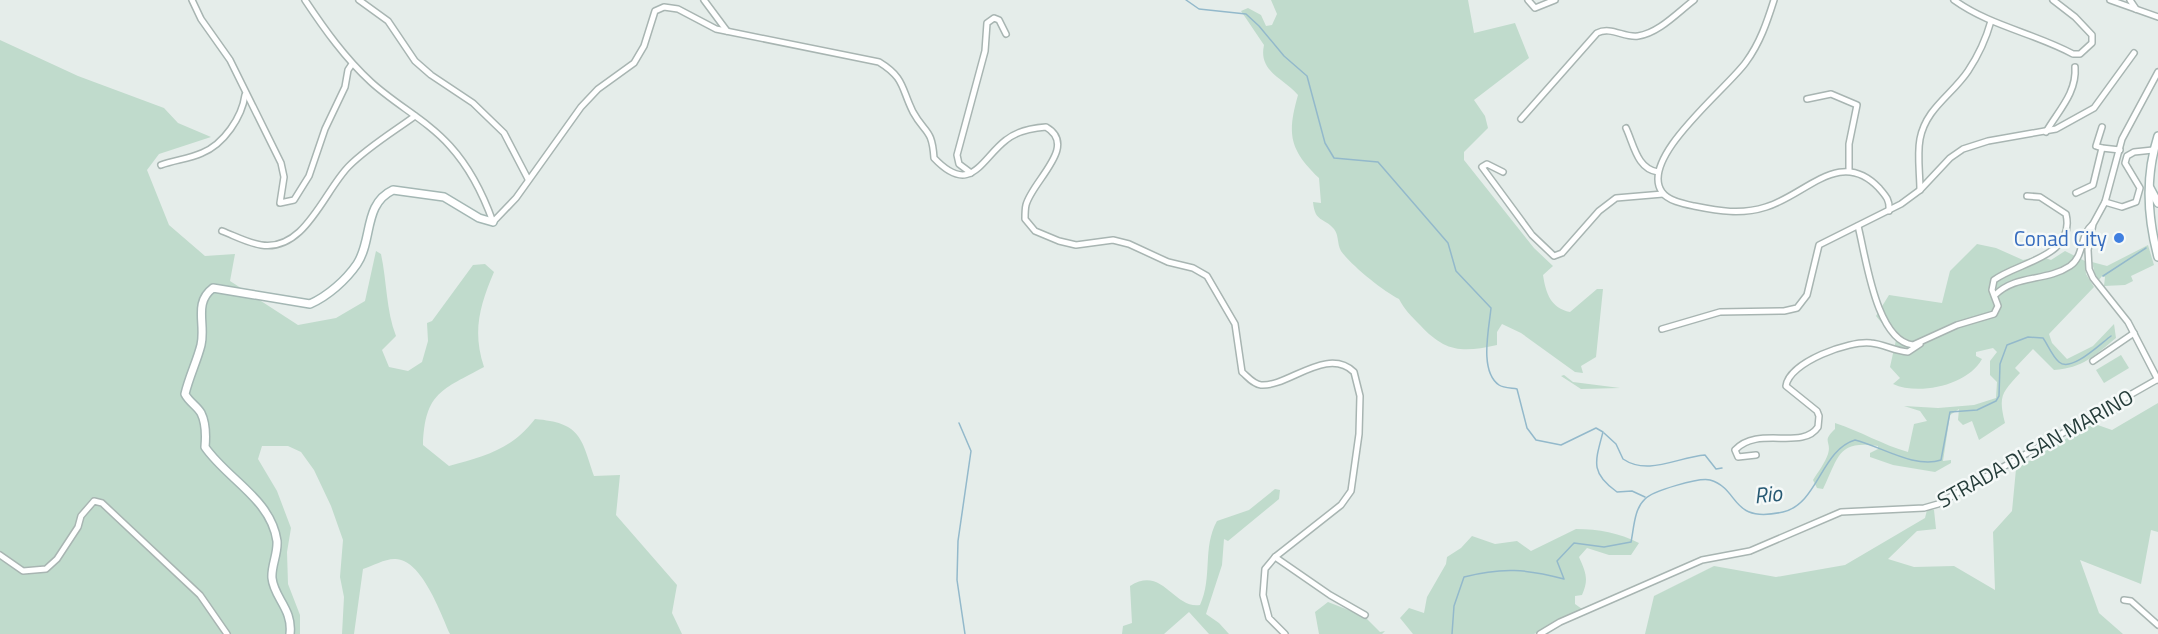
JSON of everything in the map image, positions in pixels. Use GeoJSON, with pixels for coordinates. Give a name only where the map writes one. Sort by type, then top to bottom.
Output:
{"type":"FeatureCollection","features":[{"type":"Feature","properties":{"kind":"street"},"geometry":{"type":"LineString","coordinates":[[192,0],[201,20],[230,60],[281,163],[284,177],[280,203],[294,200],[309,176],[325,129],[345,87],[348,70],[352,64]]}},
{"type":"Feature","properties":{"kind":"street"},"geometry":{"type":"LineString","coordinates":[[305,0],[330,38],[352,64],[373,84],[449,144],[468,168],[493,222]]}},
{"type":"Feature","properties":{"kind":"street"},"geometry":{"type":"LineString","coordinates":[[359,0],[388,21],[415,61],[431,75],[473,103],[504,133],[515,158],[528,179]]}},
{"type":"Feature","properties":{"kind":"street"},"geometry":{"type":"LineString","coordinates":[[704,0],[727,31]]}},
{"type":"Feature","properties":{"kind":"street"},"geometry":{"type":"LineString","coordinates":[[1528,0],[1535,8],[1555,0]]}},
{"type":"Feature","properties":{"kind":"street"},"geometry":{"type":"LineString","coordinates":[[1521,120],[1597,33],[1613,30],[1635,36],[1646,34],[1694,0]]}},
{"type":"Feature","properties":{"kind":"street"},"geometry":{"type":"LineString","coordinates":[[1663,194],[1658,185],[1658,171],[1674,141],[1754,51],[1774,0]]}},
{"type":"Feature","properties":{"kind":"street"},"geometry":{"type":"LineString","coordinates":[[1954,0],[1975,15],[2048,40],[2073,54],[2080,54],[2092,43],[2092,35],[2075,17],[2053,0]]}},
{"type":"Feature","properties":{"kind":"street"},"geometry":{"type":"LineString","coordinates":[[2110,0],[2158,17]]}},
{"type":"Feature","properties":{"kind":"street"},"geometry":{"type":"LineString","coordinates":[[2130,0],[2136,9]]}},
{"type":"Feature","properties":{"kind":"street"},"geometry":{"type":"LineString","coordinates":[[493,222],[504,213],[581,107],[598,89],[634,63],[644,46],[655,11],[664,7],[678,9],[716,29],[879,62],[899,76],[906,88],[913,112],[931,135],[934,159],[955,174],[971,173],[983,166],[1005,140],[1020,132],[1046,127],[1055,132],[1059,139],[1057,152],[1026,204],[1025,219],[1035,231],[1076,245],[1113,240],[1129,244],[1146,254],[1193,268],[1207,276],[1235,324],[1242,372],[1253,382],[1267,384],[1318,366],[1340,364],[1354,372],[1360,396],[1359,434],[1351,491],[1341,505],[1275,556],[1265,569],[1263,595],[1269,618],[1285,634]]}},
{"type":"Feature","properties":{"kind":"street"},"geometry":{"type":"LineString","coordinates":[[971,173],[959,164],[957,155],[985,51],[987,23],[994,18],[999,20],[1006,34]]}},
{"type":"Feature","properties":{"kind":"street"},"geometry":{"type":"LineString","coordinates":[[1920,190],[1919,146],[1924,125],[1931,112],[1967,73],[1986,39],[1991,21]]}},
{"type":"Feature","properties":{"kind":"street"},"geometry":{"type":"LineString","coordinates":[[1662,330],[1720,312],[1784,311],[1797,308],[1807,295],[1819,245],[1889,211],[1920,190],[1950,158],[1963,149],[1988,141],[2056,129],[2100,103],[2134,53]]}},
{"type":"Feature","properties":{"kind":"street"},"geometry":{"type":"LineString","coordinates":[[2046,132],[2071,93],[2076,78],[2075,67]]}},
{"type":"Feature","properties":{"kind":"street"},"geometry":{"type":"LineString","coordinates":[[2158,72],[2127,128],[2105,202],[2093,224],[2088,250],[2089,270],[2134,333],[2158,380]]}},
{"type":"Feature","properties":{"kind":"street"},"geometry":{"type":"LineString","coordinates":[[161,165],[201,154],[211,148],[243,111],[246,93]]}},
{"type":"Feature","properties":{"kind":"street"},"geometry":{"type":"LineString","coordinates":[[1807,99],[1831,94],[1857,105],[1848,151],[1849,170]]}},
{"type":"Feature","properties":{"kind":"street"},"geometry":{"type":"LineString","coordinates":[[222,231],[260,245],[274,246],[287,240],[302,231],[347,167],[415,116]]}},
{"type":"Feature","properties":{"kind":"street"},"geometry":{"type":"LineString","coordinates":[[2102,127],[2096,140],[2096,146],[2120,150]]}},
{"type":"Feature","properties":{"kind":"street"},"geometry":{"type":"LineString","coordinates":[[1626,128],[1642,165],[1648,170],[1658,171]]}},
{"type":"Feature","properties":{"kind":"street"},"geometry":{"type":"LineString","coordinates":[[2158,136],[2153,150],[2148,213],[2158,257]]}},
{"type":"Feature","properties":{"kind":"street"},"geometry":{"type":"LineString","coordinates":[[2076,193],[2093,185],[2102,148]]}},
{"type":"Feature","properties":{"kind":"street"},"geometry":{"type":"LineString","coordinates":[[2105,202],[2122,207],[2136,202],[2140,188],[2125,163],[2127,156],[2134,152],[2153,150]]}},
{"type":"Feature","properties":{"kind":"street"},"geometry":{"type":"LineString","coordinates":[[1503,172],[1487,164],[1482,167],[1532,235],[1554,256],[1562,253],[1599,211],[1616,198],[1663,194],[1687,205],[1735,213],[1776,204],[1819,180],[1849,170],[1869,177],[1887,196],[1889,211]]}},
{"type":"Feature","properties":{"kind":"street"},"geometry":{"type":"LineString","coordinates":[[2148,213],[2158,205],[2149,185]]}},
{"type":"Feature","properties":{"kind":"street"},"geometry":{"type":"LineString","coordinates":[[290,634],[292,621],[272,579],[277,541],[270,520],[258,501],[212,457],[205,447],[206,432],[200,411],[190,403],[185,394],[201,343],[200,309],[205,294],[213,288],[310,304],[324,297],[357,263],[376,203],[393,190],[444,197],[479,218],[493,222]]}},
{"type":"Feature","properties":{"kind":"street"},"geometry":{"type":"LineString","coordinates":[[1858,226],[1880,313],[1889,330],[1903,343],[1913,345],[1957,325],[1994,314],[1998,306],[1991,285],[1994,280],[2007,271],[2048,255],[2065,236],[2068,223],[2066,214],[2040,197],[2027,196]]}},
{"type":"Feature","properties":{"kind":"street"},"geometry":{"type":"LineString","coordinates":[[2151,234],[2153,224],[2158,218]]}},
{"type":"Feature","properties":{"kind":"street"},"geometry":{"type":"LineString","coordinates":[[1995,295],[2010,284],[2048,275],[2070,266],[2078,257],[2087,229],[2093,224]]}},
{"type":"Feature","properties":{"kind":"street"},"geometry":{"type":"LineString","coordinates":[[2093,362],[2134,333]]}},
{"type":"Feature","properties":{"kind":"street"},"geometry":{"type":"LineString","coordinates":[[1756,455],[1737,457],[1735,450],[1752,438],[1806,436],[1818,427],[1820,416],[1817,411],[1786,386],[1789,376],[1803,364],[1857,343],[1872,343],[1908,352],[1921,343]]}},
{"type":"Feature","properties":{"kind":"street","name":"STRADA DI SAN MARINO"},"geometry":{"type":"LineString","coordinates":[[1540,634],[1560,622],[1702,560],[1750,551],[1842,512],[1924,508],[1938,504],[2158,380]]}},
{"type":"Feature","properties":{"kind":"street"},"geometry":{"type":"LineString","coordinates":[[0,555],[23,571],[46,569],[57,559],[78,527],[81,516],[94,501],[102,503],[200,595],[227,634]]}},
{"type":"Feature","properties":{"kind":"street"},"geometry":{"type":"LineString","coordinates":[[1275,556],[1330,595],[1365,615]]}},
{"type":"Feature","properties":{"kind":"street"},"geometry":{"type":"LineString","coordinates":[[2124,600],[2131,601],[2158,625]]}},
{"type":"Feature","properties":{"kind":"green space"},"geometry":{"type":"Polygon","coordinates":[[[1271,0],[1468,0],[1474,33],[1515,23],[1529,58],[1474,100],[1485,116],[1488,128],[1464,152],[1464,160],[1534,248],[1553,266],[1543,275],[1548,294],[1554,304],[1570,312],[1597,289],[1603,289],[1596,357],[1581,366],[1583,373],[1575,372],[1521,333],[1502,324],[1497,332],[1497,345],[1464,349],[1446,345],[1429,334],[1399,299],[1368,278],[1346,257],[1341,251],[1334,229],[1318,217],[1314,209],[1313,202],[1321,203],[1319,178],[1302,158],[1293,140],[1292,120],[1298,95],[1268,68],[1263,54],[1264,45],[1241,11],[1248,8],[1261,15],[1266,26],[1272,25],[1277,14],[1271,0]]]}},
{"type":"Feature","properties":{"kind":"green space"},"geometry":{"type":"Polygon","coordinates":[[[0,40],[78,76],[164,108],[178,123],[211,137],[159,154],[147,170],[169,225],[205,256],[235,254],[230,281],[298,325],[336,318],[365,301],[376,251],[381,254],[390,316],[396,336],[382,350],[389,367],[408,371],[422,362],[428,341],[427,323],[432,321],[473,265],[485,264],[494,272],[479,318],[480,354],[484,367],[457,381],[432,403],[424,427],[423,445],[449,466],[486,455],[507,445],[526,430],[535,419],[570,428],[586,451],[594,476],[620,475],[616,515],[677,585],[672,613],[682,634],[450,634],[429,588],[421,577],[404,561],[394,559],[363,569],[354,634],[342,634],[344,597],[340,577],[343,540],[331,506],[314,470],[301,452],[288,446],[262,446],[258,459],[277,491],[291,528],[287,552],[288,584],[300,615],[300,634],[0,634],[0,40]]]}},
{"type":"Feature","properties":{"kind":"green space"},"geometry":{"type":"Polygon","coordinates":[[[1977,244],[1996,248],[2023,260],[2040,256],[2051,260],[2065,251],[2085,261],[2086,274],[2094,287],[2049,334],[2052,343],[2067,359],[2093,346],[2114,324],[2116,338],[2088,360],[2064,369],[2054,370],[2033,349],[2015,368],[2020,373],[2003,395],[2005,423],[1979,440],[1972,421],[1963,425],[1958,420],[1959,409],[1950,415],[1943,461],[1951,460],[1951,463],[1935,472],[1893,465],[1870,457],[1870,453],[1878,449],[1878,446],[1854,446],[1841,453],[1823,489],[1817,488],[1813,480],[1827,457],[1828,439],[1835,429],[1835,423],[1908,452],[1914,424],[1927,421],[1920,411],[1904,406],[1938,408],[1974,405],[1996,398],[1997,382],[1990,375],[1990,361],[1997,352],[1993,348],[1976,352],[1976,356],[1982,359],[1966,376],[1955,382],[1916,389],[1893,384],[1900,378],[1890,367],[1896,340],[1876,316],[1889,295],[1942,303],[1950,271],[1977,244]]]}},
{"type":"Feature","properties":{"kind":"green space"},"geometry":{"type":"Polygon","coordinates":[[[2148,245],[2154,265],[2131,276],[2133,281],[2125,285],[2104,286],[2105,277],[2102,276],[2099,280],[2095,274],[2092,262],[2107,266],[2148,245]]]}},
{"type":"Feature","properties":{"kind":"green space"},"geometry":{"type":"Polygon","coordinates":[[[2121,355],[2129,368],[2104,383],[2096,370],[2121,355]]]}},
{"type":"Feature","properties":{"kind":"green space"},"geometry":{"type":"Polygon","coordinates":[[[1564,375],[1573,382],[1620,388],[1581,389],[1561,376],[1564,375]]]}},
{"type":"Feature","properties":{"kind":"green space"},"geometry":{"type":"Polygon","coordinates":[[[2158,403],[2158,532],[2151,530],[2141,584],[2080,560],[2099,613],[2123,634],[1645,634],[1654,596],[1714,566],[1776,577],[1845,565],[1925,518],[1927,510],[1931,509],[1934,510],[1936,529],[1917,531],[1888,559],[1914,567],[1954,566],[1995,590],[1993,532],[2012,511],[2016,469],[2092,423],[2112,430],[2158,403]]]}},
{"type":"Feature","properties":{"kind":"green space"},"geometry":{"type":"Polygon","coordinates":[[[1275,489],[1280,490],[1279,499],[1228,541],[1224,539],[1222,565],[1206,614],[1229,634],[1209,634],[1189,612],[1164,634],[1122,634],[1123,626],[1132,623],[1130,586],[1141,581],[1160,584],[1182,601],[1200,605],[1206,584],[1212,531],[1217,521],[1249,510],[1275,489]]]}},
{"type":"Feature","properties":{"kind":"green space"},"geometry":{"type":"Polygon","coordinates":[[[1576,529],[1609,532],[1639,543],[1631,555],[1609,555],[1587,548],[1579,557],[1585,572],[1585,585],[1582,595],[1575,596],[1575,604],[1582,609],[1534,634],[1413,634],[1400,618],[1409,608],[1424,613],[1427,597],[1446,564],[1447,557],[1461,548],[1472,536],[1495,544],[1517,541],[1531,551],[1576,529]]]}},
{"type":"Feature","properties":{"kind":"green space"},"geometry":{"type":"Polygon","coordinates":[[[1328,602],[1364,616],[1380,632],[1385,631],[1382,634],[1319,634],[1315,612],[1328,602]]]}},
{"type":"Feature","properties":{"kind":"waterway"},"geometry":{"type":"LineString","coordinates":[[1186,0],[1199,9],[1246,14],[1259,26],[1284,56],[1307,76],[1325,143],[1334,158],[1378,162],[1448,243],[1456,271],[1491,308],[1487,360],[1493,379],[1501,386],[1517,389],[1527,428],[1536,440],[1561,445],[1596,428],[1603,432],[1597,459],[1602,479],[1617,492],[1632,491],[1645,497]]}},
{"type":"Feature","properties":{"kind":"waterway","name":"Rio"},"geometry":{"type":"LineString","coordinates":[[2103,276],[2146,248]]}},
{"type":"Feature","properties":{"kind":"waterway","name":"Rio"},"geometry":{"type":"LineString","coordinates":[[1452,634],[1454,606],[1464,577],[1514,570],[1564,579],[1557,561],[1574,543],[1604,547],[1631,542],[1641,503],[1649,496],[1687,483],[1710,480],[1720,484],[1744,510],[1753,513],[1783,512],[1795,507],[1804,499],[1834,454],[1855,440],[1920,462],[1941,460],[1950,412],[1977,410],[1996,401],[1999,396],[2000,364],[2007,345],[2028,337],[2043,338],[2059,362],[2071,364],[2093,351],[2111,336]]}},
{"type":"Feature","properties":{"kind":"waterway"},"geometry":{"type":"LineString","coordinates":[[959,423],[971,451],[958,541],[957,580],[965,634]]}},
{"type":"Feature","properties":{"kind":"waterway"},"geometry":{"type":"LineString","coordinates":[[1604,433],[1616,444],[1623,459],[1633,464],[1653,466],[1705,455],[1716,469],[1722,468]]}},
{"type":"Feature","properties":{"kind":"place","name":"Conad City"},"geometry":{"type":"Point","coordinates":[2119,238]}}]}
